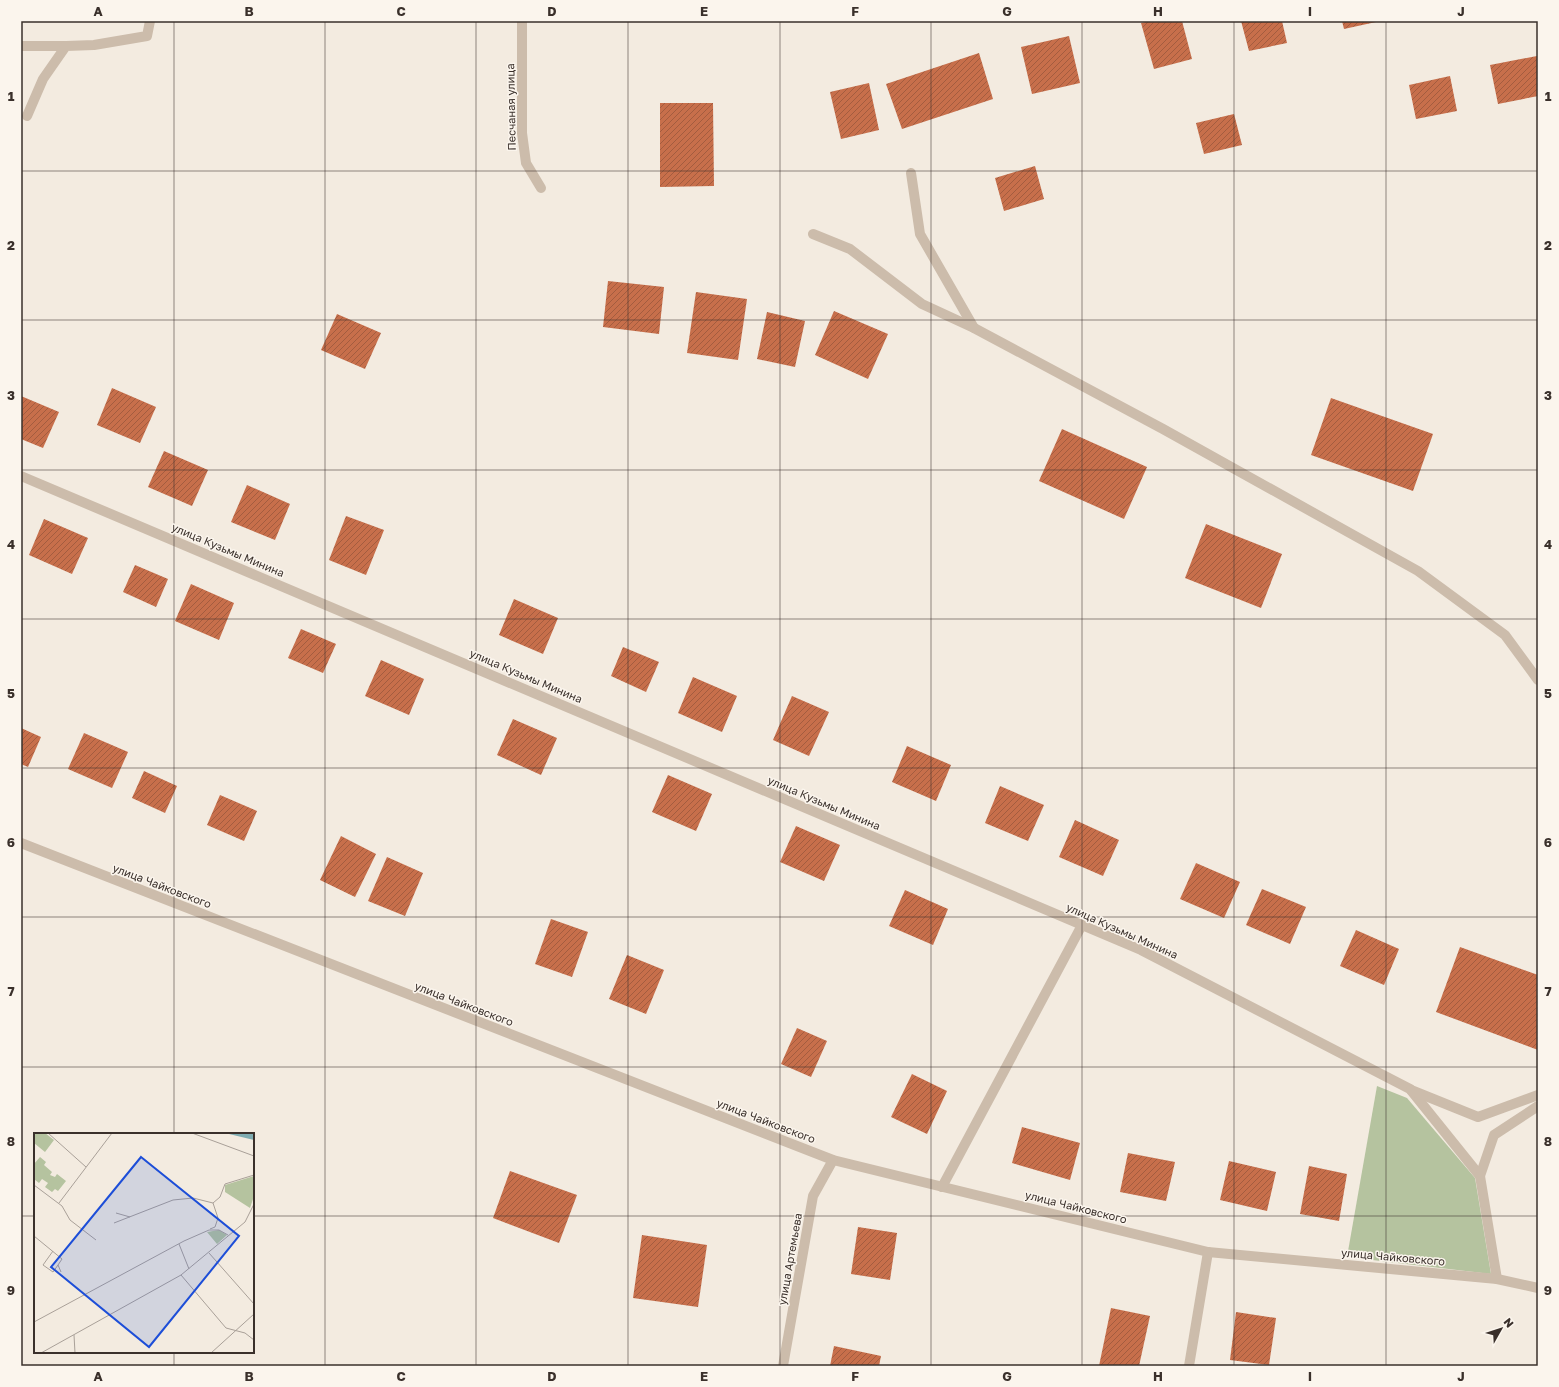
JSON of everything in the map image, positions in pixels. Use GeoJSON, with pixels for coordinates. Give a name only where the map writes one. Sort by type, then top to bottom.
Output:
{"type":"FeatureCollection","features":[{"type":"Feature","properties":{"kind":"street"},"geometry":{"type":"LineString","coordinates":[[21,46],[94,45],[147,36],[150,21]]}},
{"type":"Feature","properties":{"kind":"street","name":"Песчаная улица"},"geometry":{"type":"LineString","coordinates":[[522,21],[522,133],[526,163],[541,188]]}},
{"type":"Feature","properties":{"kind":"street"},"geometry":{"type":"LineString","coordinates":[[27,116],[43,79],[66,46]]}},
{"type":"Feature","properties":{"kind":"street"},"geometry":{"type":"LineString","coordinates":[[911,173],[920,234],[974,328]]}},
{"type":"Feature","properties":{"kind":"street"},"geometry":{"type":"LineString","coordinates":[[813,234],[850,248],[922,304],[974,328],[1163,429],[1418,571],[1505,635],[1538,680]]}},
{"type":"Feature","properties":{"kind":"street","name":"улица Кузьмы Минина"},"geometry":{"type":"LineString","coordinates":[[21,476],[1141,950],[1410,1089],[1480,1176],[1496,1279]]}},
{"type":"Feature","properties":{"kind":"street","name":"улица Чайковского"},"geometry":{"type":"LineString","coordinates":[[21,842],[833,1160],[1208,1252],[1496,1279],[1538,1288]]}},
{"type":"Feature","properties":{"kind":"street"},"geometry":{"type":"LineString","coordinates":[[942,1187],[1082,925]]}},
{"type":"Feature","properties":{"kind":"street"},"geometry":{"type":"LineString","coordinates":[[1410,1089],[1478,1117],[1538,1095]]}},
{"type":"Feature","properties":{"kind":"street"},"geometry":{"type":"LineString","coordinates":[[1480,1176],[1494,1135],[1538,1106]]}},
{"type":"Feature","properties":{"kind":"street","name":"улица Артемьева"},"geometry":{"type":"LineString","coordinates":[[783,1366],[813,1196],[833,1160]]}},
{"type":"Feature","properties":{"kind":"street"},"geometry":{"type":"LineString","coordinates":[[1189,1366],[1208,1252]]}},
{"type":"Feature","properties":{"kind":"green space"},"geometry":{"type":"Polygon","coordinates":[[[1377,1086],[1407,1098],[1475,1178],[1491,1274],[1347,1257],[1377,1086]]]}},
{"type":"Feature","properties":{"kind":"building"},"geometry":{"type":"Polygon","coordinates":[[[1150,21],[1182,21],[1192,59],[1154,69],[1141,23],[1150,21]]]}},
{"type":"Feature","properties":{"kind":"building"},"geometry":{"type":"Polygon","coordinates":[[[1241,21],[1282,21],[1287,43],[1249,51],[1241,21]]]}},
{"type":"Feature","properties":{"kind":"building"},"geometry":{"type":"Polygon","coordinates":[[[1342,21],[1376,21],[1376,22],[1344,29],[1342,21]]]}},
{"type":"Feature","properties":{"kind":"building"},"geometry":{"type":"Polygon","coordinates":[[[1069,36],[1080,83],[1032,94],[1021,47],[1069,36]]]}},
{"type":"Feature","properties":{"kind":"building"},"geometry":{"type":"Polygon","coordinates":[[[979,53],[993,99],[902,129],[886,84],[979,53]]]}},
{"type":"Feature","properties":{"kind":"building"},"geometry":{"type":"Polygon","coordinates":[[[1537,56],[1538,96],[1498,104],[1490,65],[1537,56]]]}},
{"type":"Feature","properties":{"kind":"building"},"geometry":{"type":"Polygon","coordinates":[[[1450,76],[1457,111],[1416,119],[1409,85],[1450,76]]]}},
{"type":"Feature","properties":{"kind":"building"},"geometry":{"type":"Polygon","coordinates":[[[869,83],[879,130],[841,139],[830,92],[869,83]]]}},
{"type":"Feature","properties":{"kind":"building"},"geometry":{"type":"Polygon","coordinates":[[[660,103],[713,103],[714,186],[660,187],[660,103]]]}},
{"type":"Feature","properties":{"kind":"building"},"geometry":{"type":"Polygon","coordinates":[[[1234,114],[1242,145],[1204,154],[1196,123],[1234,114]]]}},
{"type":"Feature","properties":{"kind":"building"},"geometry":{"type":"Polygon","coordinates":[[[1035,166],[1044,199],[1004,211],[995,178],[1035,166]]]}},
{"type":"Feature","properties":{"kind":"building"},"geometry":{"type":"Polygon","coordinates":[[[608,281],[664,287],[659,334],[603,327],[608,281]]]}},
{"type":"Feature","properties":{"kind":"building"},"geometry":{"type":"Polygon","coordinates":[[[696,292],[747,299],[738,360],[687,353],[696,292]]]}},
{"type":"Feature","properties":{"kind":"building"},"geometry":{"type":"Polygon","coordinates":[[[834,311],[888,334],[868,379],[815,355],[834,311]]]}},
{"type":"Feature","properties":{"kind":"building"},"geometry":{"type":"Polygon","coordinates":[[[767,312],[805,321],[795,367],[757,359],[767,312]]]}},
{"type":"Feature","properties":{"kind":"building"},"geometry":{"type":"Polygon","coordinates":[[[337,314],[381,333],[365,369],[321,350],[337,314]]]}},
{"type":"Feature","properties":{"kind":"building"},"geometry":{"type":"Polygon","coordinates":[[[112,388],[156,407],[140,443],[97,425],[112,388]]]}},
{"type":"Feature","properties":{"kind":"building"},"geometry":{"type":"Polygon","coordinates":[[[21,396],[59,412],[43,448],[21,439],[21,396]]]}},
{"type":"Feature","properties":{"kind":"building"},"geometry":{"type":"Polygon","coordinates":[[[1331,398],[1433,434],[1413,491],[1311,455],[1331,398]]]}},
{"type":"Feature","properties":{"kind":"building"},"geometry":{"type":"Polygon","coordinates":[[[1062,429],[1147,467],[1124,519],[1039,481],[1062,429]]]}},
{"type":"Feature","properties":{"kind":"building"},"geometry":{"type":"Polygon","coordinates":[[[164,451],[208,470],[192,506],[148,487],[164,451]]]}},
{"type":"Feature","properties":{"kind":"building"},"geometry":{"type":"Polygon","coordinates":[[[247,485],[290,504],[275,540],[231,522],[247,485]]]}},
{"type":"Feature","properties":{"kind":"building"},"geometry":{"type":"Polygon","coordinates":[[[346,516],[384,530],[366,575],[329,560],[346,516]]]}},
{"type":"Feature","properties":{"kind":"building"},"geometry":{"type":"Polygon","coordinates":[[[44,519],[88,538],[72,574],[29,555],[44,519]]]}},
{"type":"Feature","properties":{"kind":"building"},"geometry":{"type":"Polygon","coordinates":[[[1206,524],[1282,554],[1261,608],[1185,578],[1206,524]]]}},
{"type":"Feature","properties":{"kind":"building"},"geometry":{"type":"Polygon","coordinates":[[[135,565],[168,579],[156,607],[123,592],[135,565]]]}},
{"type":"Feature","properties":{"kind":"building"},"geometry":{"type":"Polygon","coordinates":[[[191,584],[234,603],[219,640],[175,621],[191,584]]]}},
{"type":"Feature","properties":{"kind":"building"},"geometry":{"type":"Polygon","coordinates":[[[514,599],[558,618],[543,654],[499,635],[514,599]]]}},
{"type":"Feature","properties":{"kind":"building"},"geometry":{"type":"Polygon","coordinates":[[[301,629],[336,644],[323,673],[288,658],[301,629]]]}},
{"type":"Feature","properties":{"kind":"building"},"geometry":{"type":"Polygon","coordinates":[[[623,647],[659,662],[646,692],[611,676],[623,647]]]}},
{"type":"Feature","properties":{"kind":"building"},"geometry":{"type":"Polygon","coordinates":[[[381,660],[424,679],[409,715],[365,696],[381,660]]]}},
{"type":"Feature","properties":{"kind":"building"},"geometry":{"type":"Polygon","coordinates":[[[693,677],[737,696],[722,732],[678,713],[693,677]]]}},
{"type":"Feature","properties":{"kind":"building"},"geometry":{"type":"Polygon","coordinates":[[[792,696],[829,712],[809,756],[773,740],[792,696]]]}},
{"type":"Feature","properties":{"kind":"building"},"geometry":{"type":"Polygon","coordinates":[[[513,719],[557,738],[541,775],[497,755],[513,719]]]}},
{"type":"Feature","properties":{"kind":"building"},"geometry":{"type":"Polygon","coordinates":[[[21,728],[41,737],[28,767],[21,764],[21,728]]]}},
{"type":"Feature","properties":{"kind":"building"},"geometry":{"type":"Polygon","coordinates":[[[84,733],[128,752],[112,788],[68,769],[84,733]]]}},
{"type":"Feature","properties":{"kind":"building"},"geometry":{"type":"Polygon","coordinates":[[[907,746],[951,765],[936,801],[892,782],[907,746]]]}},
{"type":"Feature","properties":{"kind":"building"},"geometry":{"type":"Polygon","coordinates":[[[144,771],[177,786],[165,813],[132,798],[144,771]]]}},
{"type":"Feature","properties":{"kind":"building"},"geometry":{"type":"Polygon","coordinates":[[[668,775],[712,794],[696,831],[652,812],[668,775]]]}},
{"type":"Feature","properties":{"kind":"building"},"geometry":{"type":"Polygon","coordinates":[[[1000,786],[1044,805],[1028,841],[985,823],[1000,786]]]}},
{"type":"Feature","properties":{"kind":"building"},"geometry":{"type":"Polygon","coordinates":[[[220,795],[257,811],[244,841],[207,825],[220,795]]]}},
{"type":"Feature","properties":{"kind":"building"},"geometry":{"type":"Polygon","coordinates":[[[1075,820],[1119,840],[1103,876],[1059,857],[1075,820]]]}},
{"type":"Feature","properties":{"kind":"building"},"geometry":{"type":"Polygon","coordinates":[[[796,826],[840,845],[824,881],[780,862],[796,826]]]}},
{"type":"Feature","properties":{"kind":"building"},"geometry":{"type":"Polygon","coordinates":[[[341,836],[376,854],[355,897],[320,880],[341,836]]]}},
{"type":"Feature","properties":{"kind":"building"},"geometry":{"type":"Polygon","coordinates":[[[387,857],[423,873],[405,916],[368,901],[387,857]]]}},
{"type":"Feature","properties":{"kind":"building"},"geometry":{"type":"Polygon","coordinates":[[[1196,863],[1240,882],[1224,918],[1180,899],[1196,863]]]}},
{"type":"Feature","properties":{"kind":"building"},"geometry":{"type":"Polygon","coordinates":[[[1262,889],[1306,907],[1290,944],[1246,925],[1262,889]]]}},
{"type":"Feature","properties":{"kind":"building"},"geometry":{"type":"Polygon","coordinates":[[[905,890],[948,909],[933,945],[889,926],[905,890]]]}},
{"type":"Feature","properties":{"kind":"building"},"geometry":{"type":"Polygon","coordinates":[[[551,919],[588,932],[572,977],[535,964],[551,919]]]}},
{"type":"Feature","properties":{"kind":"building"},"geometry":{"type":"Polygon","coordinates":[[[1356,930],[1399,949],[1384,985],[1340,966],[1356,930]]]}},
{"type":"Feature","properties":{"kind":"building"},"geometry":{"type":"Polygon","coordinates":[[[1460,947],[1538,975],[1538,1050],[1436,1012],[1460,947]]]}},
{"type":"Feature","properties":{"kind":"building"},"geometry":{"type":"Polygon","coordinates":[[[627,955],[664,970],[646,1014],[609,999],[627,955]]]}},
{"type":"Feature","properties":{"kind":"building"},"geometry":{"type":"Polygon","coordinates":[[[797,1028],[827,1041],[811,1077],[781,1064],[797,1028]]]}},
{"type":"Feature","properties":{"kind":"building"},"geometry":{"type":"Polygon","coordinates":[[[912,1074],[947,1091],[927,1134],[891,1117],[912,1074]]]}},
{"type":"Feature","properties":{"kind":"building"},"geometry":{"type":"Polygon","coordinates":[[[1022,1127],[1080,1143],[1070,1180],[1012,1163],[1022,1127]]]}},
{"type":"Feature","properties":{"kind":"building"},"geometry":{"type":"Polygon","coordinates":[[[1128,1153],[1175,1162],[1166,1201],[1120,1192],[1128,1153]]]}},
{"type":"Feature","properties":{"kind":"building"},"geometry":{"type":"Polygon","coordinates":[[[1229,1161],[1276,1172],[1267,1211],[1220,1200],[1229,1161]]]}},
{"type":"Feature","properties":{"kind":"building"},"geometry":{"type":"Polygon","coordinates":[[[1309,1166],[1347,1174],[1339,1221],[1300,1214],[1309,1166]]]}},
{"type":"Feature","properties":{"kind":"building"},"geometry":{"type":"Polygon","coordinates":[[[510,1171],[577,1195],[559,1243],[493,1218],[510,1171]]]}},
{"type":"Feature","properties":{"kind":"building"},"geometry":{"type":"Polygon","coordinates":[[[858,1227],[897,1233],[890,1280],[851,1274],[858,1227]]]}},
{"type":"Feature","properties":{"kind":"building"},"geometry":{"type":"Polygon","coordinates":[[[642,1235],[707,1245],[698,1307],[633,1298],[642,1235]]]}},
{"type":"Feature","properties":{"kind":"building"},"geometry":{"type":"Polygon","coordinates":[[[1111,1308],[1150,1316],[1139,1366],[1099,1366],[1111,1308]]]}},
{"type":"Feature","properties":{"kind":"building"},"geometry":{"type":"Polygon","coordinates":[[[1236,1312],[1276,1318],[1269,1365],[1230,1360],[1236,1312]]]}},
{"type":"Feature","properties":{"kind":"building"},"geometry":{"type":"Polygon","coordinates":[[[834,1346],[881,1356],[879,1366],[830,1366],[834,1346]]]}}]}
